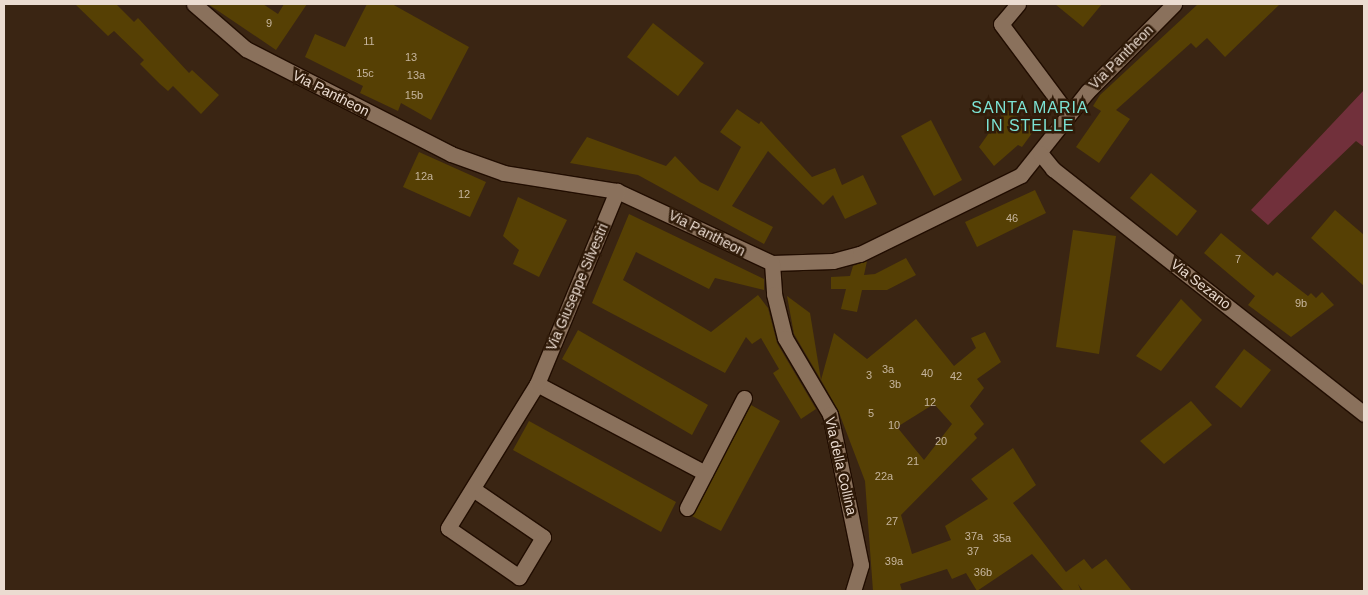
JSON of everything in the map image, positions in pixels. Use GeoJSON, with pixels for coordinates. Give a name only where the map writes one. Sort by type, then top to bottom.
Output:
{"type":"FeatureCollection","features":[{"type":"Feature","properties":{"kind":"street","name":"Via Pantheon"},"geometry":{"type":"LineString","coordinates":[[194,4],[246,50],[451,154],[504,173],[617,191],[772,263],[833,261],[860,254],[1010,181],[1040,153],[1068,114],[1174,4]]}},
{"type":"Feature","properties":{"kind":"street"},"geometry":{"type":"LineString","coordinates":[[1018,4],[1001,24],[1068,114]]}},
{"type":"Feature","properties":{"kind":"street","name":"Via Sezano"},"geometry":{"type":"LineString","coordinates":[[1040,153],[1053,169],[1364,414]]}},
{"type":"Feature","properties":{"kind":"street","name":"Via Giuseppe Silvestri"},"geometry":{"type":"LineString","coordinates":[[474,489],[543,537],[519,577],[448,528],[474,489],[537,384],[617,191]]}},
{"type":"Feature","properties":{"kind":"street","name":"Via della Collina"},"geometry":{"type":"LineString","coordinates":[[772,263],[774,294],[785,338],[830,414],[861,565],[853,591]]}},
{"type":"Feature","properties":{"kind":"street"},"geometry":{"type":"LineString","coordinates":[[537,384],[704,473]]}},
{"type":"Feature","properties":{"kind":"street"},"geometry":{"type":"LineString","coordinates":[[687,508],[744,398]]}},
{"type":"Feature","properties":{"kind":"shaded area"},"geometry":{"type":"Polygon","coordinates":[[[1364,90],[1364,147],[1356,141],[1268,225],[1251,210],[1364,90]]]}},
{"type":"Feature","properties":{"kind":"building"},"geometry":{"type":"Polygon","coordinates":[[[75,4],[116,4],[134,22],[138,18],[189,73],[192,70],[219,95],[201,114],[173,86],[168,91],[160,84],[140,64],[144,60],[114,31],[108,36],[75,4]]]}},
{"type":"Feature","properties":{"kind":"building"},"geometry":{"type":"Polygon","coordinates":[[[208,4],[263,4],[278,14],[284,4],[307,4],[276,50],[208,4]]]}},
{"type":"Feature","properties":{"kind":"building"},"geometry":{"type":"Polygon","coordinates":[[[367,4],[392,4],[469,47],[431,120],[401,103],[398,111],[360,93],[363,86],[305,57],[315,34],[345,47],[367,4]]]}},
{"type":"Feature","properties":{"kind":"building"},"geometry":{"type":"Polygon","coordinates":[[[1055,4],[1102,4],[1083,27],[1055,4]]]}},
{"type":"Feature","properties":{"kind":"building"},"geometry":{"type":"Polygon","coordinates":[[[1198,4],[1280,4],[1225,57],[1207,38],[1196,48],[1191,43],[1116,110],[1130,119],[1099,163],[1076,147],[1101,111],[1093,106],[1100,95],[1198,4]]]}},
{"type":"Feature","properties":{"kind":"building"},"geometry":{"type":"Polygon","coordinates":[[[653,23],[704,63],[678,96],[627,57],[653,23]]]}},
{"type":"Feature","properties":{"kind":"building"},"geometry":{"type":"Polygon","coordinates":[[[737,109],[759,124],[761,121],[812,177],[835,168],[842,185],[863,175],[877,204],[845,219],[833,195],[823,205],[768,151],[732,206],[773,227],[764,244],[638,175],[570,163],[587,137],[666,166],[675,156],[700,182],[718,191],[741,147],[720,132],[737,109]]]}},
{"type":"Feature","properties":{"kind":"building"},"geometry":{"type":"Polygon","coordinates":[[[1006,109],[1035,129],[1022,147],[1018,145],[994,166],[979,147],[1006,109]]]}},
{"type":"Feature","properties":{"kind":"building"},"geometry":{"type":"Polygon","coordinates":[[[931,120],[962,180],[934,196],[901,136],[931,120]]]}},
{"type":"Feature","properties":{"kind":"building"},"geometry":{"type":"Polygon","coordinates":[[[419,152],[486,182],[470,217],[403,187],[419,152]]]}},
{"type":"Feature","properties":{"kind":"building"},"geometry":{"type":"Polygon","coordinates":[[[1151,173],[1197,211],[1177,236],[1130,198],[1151,173]]]}},
{"type":"Feature","properties":{"kind":"building"},"geometry":{"type":"Polygon","coordinates":[[[1035,190],[1046,213],[977,247],[965,222],[1035,190]]]}},
{"type":"Feature","properties":{"kind":"building"},"geometry":{"type":"Polygon","coordinates":[[[518,197],[567,220],[539,277],[513,264],[519,250],[503,236],[518,197]]]}},
{"type":"Feature","properties":{"kind":"building"},"geometry":{"type":"Polygon","coordinates":[[[1335,210],[1364,235],[1364,286],[1311,238],[1335,210]]]}},
{"type":"Feature","properties":{"kind":"building"},"geometry":{"type":"Polygon","coordinates":[[[629,214],[764,279],[764,290],[715,278],[709,289],[636,252],[623,280],[711,332],[758,295],[768,308],[777,343],[816,409],[801,419],[773,373],[779,369],[761,338],[752,344],[746,337],[725,373],[592,303],[629,214]]]}},
{"type":"Feature","properties":{"kind":"building"},"geometry":{"type":"Polygon","coordinates":[[[1073,230],[1116,236],[1099,354],[1056,347],[1073,230]]]}},
{"type":"Feature","properties":{"kind":"building"},"geometry":{"type":"Polygon","coordinates":[[[1221,233],[1273,276],[1277,272],[1308,296],[1311,293],[1316,298],[1322,292],[1334,305],[1291,337],[1248,305],[1255,296],[1204,253],[1221,233]]]}},
{"type":"Feature","properties":{"kind":"building"},"geometry":{"type":"Polygon","coordinates":[[[906,258],[916,275],[887,290],[862,290],[857,312],[841,309],[846,289],[831,289],[831,277],[850,276],[853,266],[867,261],[864,275],[875,274],[906,258]]]}},
{"type":"Feature","properties":{"kind":"building"},"geometry":{"type":"Polygon","coordinates":[[[787,296],[810,313],[821,380],[794,334],[787,296]]]}},
{"type":"Feature","properties":{"kind":"building"},"geometry":{"type":"Polygon","coordinates":[[[1181,299],[1202,320],[1161,371],[1136,356],[1181,299]]]}},
{"type":"Feature","properties":{"kind":"building"},"geometry":{"type":"Polygon","coordinates":[[[916,319],[954,366],[976,348],[971,338],[985,332],[1001,362],[977,379],[984,388],[970,406],[984,424],[974,434],[977,438],[901,515],[912,554],[951,540],[945,526],[988,499],[971,479],[1013,448],[1036,485],[1013,503],[1066,572],[1084,559],[1092,569],[1106,559],[1132,591],[1083,591],[1078,584],[1081,591],[1064,591],[1032,554],[977,591],[966,573],[952,579],[947,569],[900,584],[902,591],[873,591],[865,481],[838,410],[821,380],[834,333],[867,359],[916,319]],[[934,404],[897,427],[924,460],[952,424],[934,404]]]}},
{"type":"Feature","properties":{"kind":"building"},"geometry":{"type":"Polygon","coordinates":[[[578,330],[708,405],[692,435],[562,359],[578,330]]]}},
{"type":"Feature","properties":{"kind":"building"},"geometry":{"type":"Polygon","coordinates":[[[1244,349],[1271,370],[1241,408],[1215,387],[1244,349]]]}},
{"type":"Feature","properties":{"kind":"building"},"geometry":{"type":"Polygon","coordinates":[[[1191,401],[1212,425],[1164,464],[1140,441],[1191,401]]]}},
{"type":"Feature","properties":{"kind":"building"},"geometry":{"type":"Polygon","coordinates":[[[751,405],[780,421],[721,531],[692,516],[751,405]]]}},
{"type":"Feature","properties":{"kind":"building"},"geometry":{"type":"Polygon","coordinates":[[[529,421],[676,502],[661,532],[513,450],[529,421]]]}},
{"type":"Feature","properties":{"kind":"district","name":"SANTA MARIA IN STELLE"},"geometry":{"type":"Point","coordinates":[1030,117]}}]}
